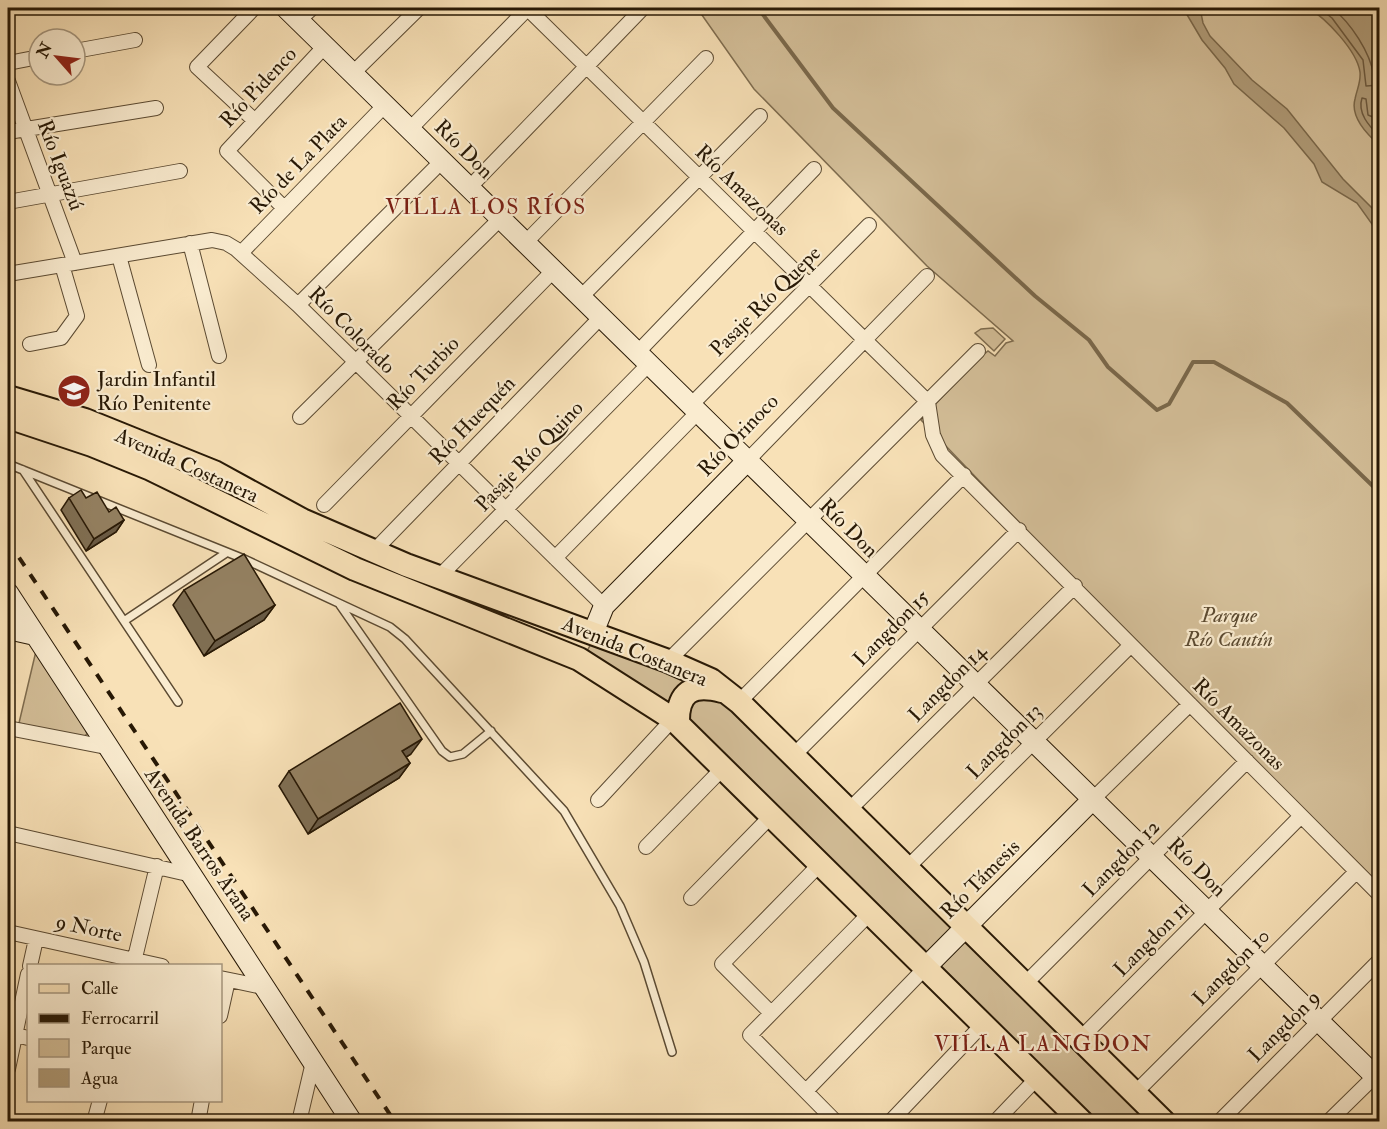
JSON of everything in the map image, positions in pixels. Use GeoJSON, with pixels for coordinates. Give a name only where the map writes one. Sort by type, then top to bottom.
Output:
{"type":"FeatureCollection","features":[{"type":"Feature","properties":{"kind":"main road","name":"Avenida Costanera"},"geometry":{"type":"LineString","coordinates":[[8,397],[85,420],[214,472],[302,520],[374,552],[668,661],[711,680],[733,697],[794,756],[1164,1122]]}},
{"type":"Feature","properties":{"kind":"main road","name":"Avenida Costanera"},"geometry":{"type":"LineString","coordinates":[[8,417],[92,445],[151,469],[355,569],[579,659],[676,721],[1082,1122]]}},
{"type":"Feature","properties":{"kind":"main road"},"geometry":{"type":"LineString","coordinates":[[676,721],[683,696],[690,691],[710,688],[733,697]]}},
{"type":"Feature","properties":{"kind":"street"},"geometry":{"type":"LineString","coordinates":[[254,8],[197,67],[255,121]]}},
{"type":"Feature","properties":{"kind":"street"},"geometry":{"type":"LineString","coordinates":[[353,74],[419,8]]}},
{"type":"Feature","properties":{"kind":"street"},"geometry":{"type":"LineString","coordinates":[[410,129],[528,8]]}},
{"type":"Feature","properties":{"kind":"street","name":"Río Amazonas"},"geometry":{"type":"LineString","coordinates":[[528,8],[928,402],[933,435],[942,455],[1075,586],[1380,895]]}},
{"type":"Feature","properties":{"kind":"street"},"geometry":{"type":"LineString","coordinates":[[469,188],[642,9]]}},
{"type":"Feature","properties":{"kind":"street","name":"Río Don"},"geometry":{"type":"LineString","coordinates":[[299,12],[325,46],[600,318],[1262,966],[1378,1076]]}},
{"type":"Feature","properties":{"kind":"street"},"geometry":{"type":"LineString","coordinates":[[87,49],[135,40]]}},
{"type":"Feature","properties":{"kind":"street","name":"Río Pidenco"},"geometry":{"type":"LineString","coordinates":[[284,208],[227,151],[325,46]]}},
{"type":"Feature","properties":{"kind":"street"},"geometry":{"type":"LineString","coordinates":[[525,243],[706,58]]}},
{"type":"Feature","properties":{"kind":"street"},"geometry":{"type":"LineString","coordinates":[[8,63],[27,59]]}},
{"type":"Feature","properties":{"kind":"street","name":"Río Iguazú"},"geometry":{"type":"LineString","coordinates":[[8,81],[51,194],[68,264],[77,316],[61,338],[30,344]]}},
{"type":"Feature","properties":{"kind":"street","name":"Río de La Plata"},"geometry":{"type":"LineString","coordinates":[[241,253],[385,105]]}},
{"type":"Feature","properties":{"kind":"street"},"geometry":{"type":"LineString","coordinates":[[8,132],[156,108]]}},
{"type":"Feature","properties":{"kind":"street"},"geometry":{"type":"LineString","coordinates":[[580,298],[760,116]]}},
{"type":"Feature","properties":{"kind":"street"},"geometry":{"type":"LineString","coordinates":[[298,306],[442,161]]}},
{"type":"Feature","properties":{"kind":"street","name":"Pasaje Río Quino"},"geometry":{"type":"LineString","coordinates":[[439,577],[506,511],[754,231],[814,169]]}},
{"type":"Feature","properties":{"kind":"street"},"geometry":{"type":"LineString","coordinates":[[8,202],[180,171]]}},
{"type":"Feature","properties":{"kind":"street"},"geometry":{"type":"LineString","coordinates":[[300,417],[500,219]]}},
{"type":"Feature","properties":{"kind":"street","name":"Pasaje Río Quepe"},"geometry":{"type":"LineString","coordinates":[[555,558],[869,225]]}},
{"type":"Feature","properties":{"kind":"street","name":"Río Colorado"},"geometry":{"type":"LineString","coordinates":[[8,274],[190,243],[219,241],[241,253],[604,606]]}},
{"type":"Feature","properties":{"kind":"street"},"geometry":{"type":"LineString","coordinates":[[190,243],[219,356]]}},
{"type":"Feature","properties":{"kind":"street"},"geometry":{"type":"LineString","coordinates":[[119,256],[149,364]]}},
{"type":"Feature","properties":{"kind":"street","name":"Río Turbio"},"geometry":{"type":"LineString","coordinates":[[324,505],[553,271]]}},
{"type":"Feature","properties":{"kind":"street","name":"Río Orinoco"},"geometry":{"type":"LineString","coordinates":[[593,633],[604,606],[927,276]]}},
{"type":"Feature","properties":{"kind":"street","name":"Río Huequén"},"geometry":{"type":"LineString","coordinates":[[374,552],[600,318]]}},
{"type":"Feature","properties":{"kind":"street"},"geometry":{"type":"LineString","coordinates":[[668,661],[810,522],[978,351]]}},
{"type":"Feature","properties":{"kind":"street"},"geometry":{"type":"LineString","coordinates":[[733,697],[864,576],[964,475]]}},
{"type":"Feature","properties":{"kind":"street","name":"Langdon 15"},"geometry":{"type":"LineString","coordinates":[[794,756],[1019,530]]}},
{"type":"Feature","properties":{"kind":"street","name":"Langdon 14"},"geometry":{"type":"LineString","coordinates":[[849,810],[1075,586]]}},
{"type":"Feature","properties":{"kind":"street","name":"Avenida Barros Arana"},"geometry":{"type":"LineString","coordinates":[[8,593],[106,747],[268,988],[352,1122]]}},
{"type":"Feature","properties":{"kind":"street"},"geometry":{"type":"LineString","coordinates":[[8,629],[35,635]]}},
{"type":"Feature","properties":{"kind":"street","name":"Langdon 13"},"geometry":{"type":"LineString","coordinates":[[907,868],[1131,645]]}},
{"type":"Feature","properties":{"kind":"street","name":"Río Támesis"},"geometry":{"type":"LineString","coordinates":[[806,1091],[966,926],[1190,704]]}},
{"type":"Feature","properties":{"kind":"street"},"geometry":{"type":"LineString","coordinates":[[598,800],[676,721]]}},
{"type":"Feature","properties":{"kind":"street"},"geometry":{"type":"LineString","coordinates":[[8,728],[106,747]]}},
{"type":"Feature","properties":{"kind":"street","name":"Langdon 12"},"geometry":{"type":"LineString","coordinates":[[1025,984],[1247,761]]}},
{"type":"Feature","properties":{"kind":"street"},"geometry":{"type":"LineString","coordinates":[[646,848],[724,767]]}},
{"type":"Feature","properties":{"kind":"street"},"geometry":{"type":"LineString","coordinates":[[691,898],[772,815]]}},
{"type":"Feature","properties":{"kind":"street","name":"Langdon 11"},"geometry":{"type":"LineString","coordinates":[[1080,1039],[1301,816]]}},
{"type":"Feature","properties":{"kind":"street"},"geometry":{"type":"LineString","coordinates":[[8,833],[192,875]]}},
{"type":"Feature","properties":{"kind":"street"},"geometry":{"type":"LineString","coordinates":[[771,1013],[722,964],[821,863]]}},
{"type":"Feature","properties":{"kind":"street"},"geometry":{"type":"LineString","coordinates":[[134,963],[158,866]]}},
{"type":"Feature","properties":{"kind":"street","name":"Langdon 10"},"geometry":{"type":"LineString","coordinates":[[1135,1093],[1356,872]]}},
{"type":"Feature","properties":{"kind":"street"},"geometry":{"type":"LineString","coordinates":[[829,1119],[806,1091],[750,1035],[871,912]]}},
{"type":"Feature","properties":{"kind":"street","name":"9 Norte"},"geometry":{"type":"LineString","coordinates":[[8,933],[134,963]]}},
{"type":"Feature","properties":{"kind":"street"},"geometry":{"type":"LineString","coordinates":[[30,964],[36,939]]}},
{"type":"Feature","properties":{"kind":"street","name":"Langdon 9"},"geometry":{"type":"LineString","coordinates":[[1219,1122],[1380,960]]}},
{"type":"Feature","properties":{"kind":"street"},"geometry":{"type":"LineString","coordinates":[[222,998],[224,979],[268,988]]}},
{"type":"Feature","properties":{"kind":"street"},"geometry":{"type":"LineString","coordinates":[[8,1069],[27,980]]}},
{"type":"Feature","properties":{"kind":"street"},"geometry":{"type":"LineString","coordinates":[[890,1122],[983,1024]]}},
{"type":"Feature","properties":{"kind":"street"},"geometry":{"type":"LineString","coordinates":[[299,1122],[313,1062]]}},
{"type":"Feature","properties":{"kind":"street"},"geometry":{"type":"LineString","coordinates":[[1328,1122],[1378,1076]]}},
{"type":"Feature","properties":{"kind":"street"},"geometry":{"type":"LineString","coordinates":[[995,1122],[1038,1077]]}},
{"type":"Feature","properties":{"kind":"street"},"geometry":{"type":"LineString","coordinates":[[94,1122],[100,1102]]}},
{"type":"Feature","properties":{"kind":"street"},"geometry":{"type":"LineString","coordinates":[[198,1122],[202,1102]]}},
{"type":"Feature","properties":{"kind":"lane"},"geometry":{"type":"LineString","coordinates":[[8,464],[226,553],[390,627],[405,639],[564,811],[620,906],[644,962],[672,1052]]}},
{"type":"Feature","properties":{"kind":"lane"},"geometry":{"type":"LineString","coordinates":[[23,470],[178,702]]}},
{"type":"Feature","properties":{"kind":"lane"},"geometry":{"type":"LineString","coordinates":[[124,621],[226,553]]}},
{"type":"Feature","properties":{"kind":"lane"},"geometry":{"type":"LineString","coordinates":[[339,603],[442,751],[450,758],[463,754],[490,731]]}},
{"type":"Feature","properties":{"kind":"green space","name":"Parque Río Cautín"},"geometry":{"type":"Polygon","coordinates":[[[697,8],[1379,8],[1379,886],[1034,538],[921,420],[972,364],[988,351],[995,356],[1006,343],[1013,341],[927,266],[754,89],[697,8]]]}},
{"type":"Feature","properties":{"kind":"green space"},"geometry":{"type":"Polygon","coordinates":[[[993,328],[1005,339],[994,351],[975,333],[981,329],[993,328]]]}},
{"type":"Feature","properties":{"kind":"green space"},"geometry":{"type":"Polygon","coordinates":[[[595,637],[710,682],[1160,1121],[1088,1121],[674,716],[583,658],[595,637]]]}},
{"type":"Feature","properties":{"kind":"green space"},"geometry":{"type":"Polygon","coordinates":[[[36,651],[84,726],[87,734],[79,740],[19,723],[36,651]]]}},
{"type":"Feature","properties":{"kind":"water"},"geometry":{"type":"Polygon","coordinates":[[[1183,8],[1200,8],[1203,23],[1210,36],[1252,80],[1287,109],[1343,179],[1377,213],[1379,242],[1372,224],[1357,203],[1322,182],[1314,164],[1284,128],[1234,84],[1225,68],[1202,40],[1183,8]]]}},
{"type":"Feature","properties":{"kind":"water"},"geometry":{"type":"Polygon","coordinates":[[[1308,8],[1373,8],[1379,16],[1379,92],[1374,92],[1374,112],[1379,114],[1379,145],[1357,119],[1355,112],[1354,106],[1360,76],[1358,64],[1347,45],[1332,27],[1308,8]]]}},
{"type":"Feature","properties":{"kind":"building"},"geometry":{"type":"Polygon","coordinates":[[[81,490],[86,498],[97,492],[109,512],[116,507],[124,520],[94,539],[69,498],[81,490]]]}},
{"type":"Feature","properties":{"kind":"building"},"geometry":{"type":"Polygon","coordinates":[[[244,554],[275,605],[215,641],[184,590],[244,554]]]}},
{"type":"Feature","properties":{"kind":"building"},"geometry":{"type":"Polygon","coordinates":[[[400,703],[422,739],[402,751],[410,763],[318,819],[289,771],[400,703]]]}},
{"type":"Feature","properties":{"kind":"waterway"},"geometry":{"type":"LineString","coordinates":[[758,8],[833,108],[1035,296],[1089,340],[1108,367],[1157,410],[1169,404],[1193,362],[1214,362],[1287,403],[1380,493]]}},
{"type":"Feature","properties":{"kind":"railway"},"geometry":{"type":"LineString","coordinates":[[8,541],[395,1122]]}},
{"type":"Feature","properties":{"kind":"place","name":"Jardin Infantil Río Penitente"},"geometry":{"type":"Point","coordinates":[74,391]}},
{"type":"Feature","properties":{"kind":"district","name":"VILLA LOS RÍOS"},"geometry":{"type":"Point","coordinates":[486,206]}},
{"type":"Feature","properties":{"kind":"district","name":"VILLA LANGDON"},"geometry":{"type":"Point","coordinates":[1043,1043]}}]}
